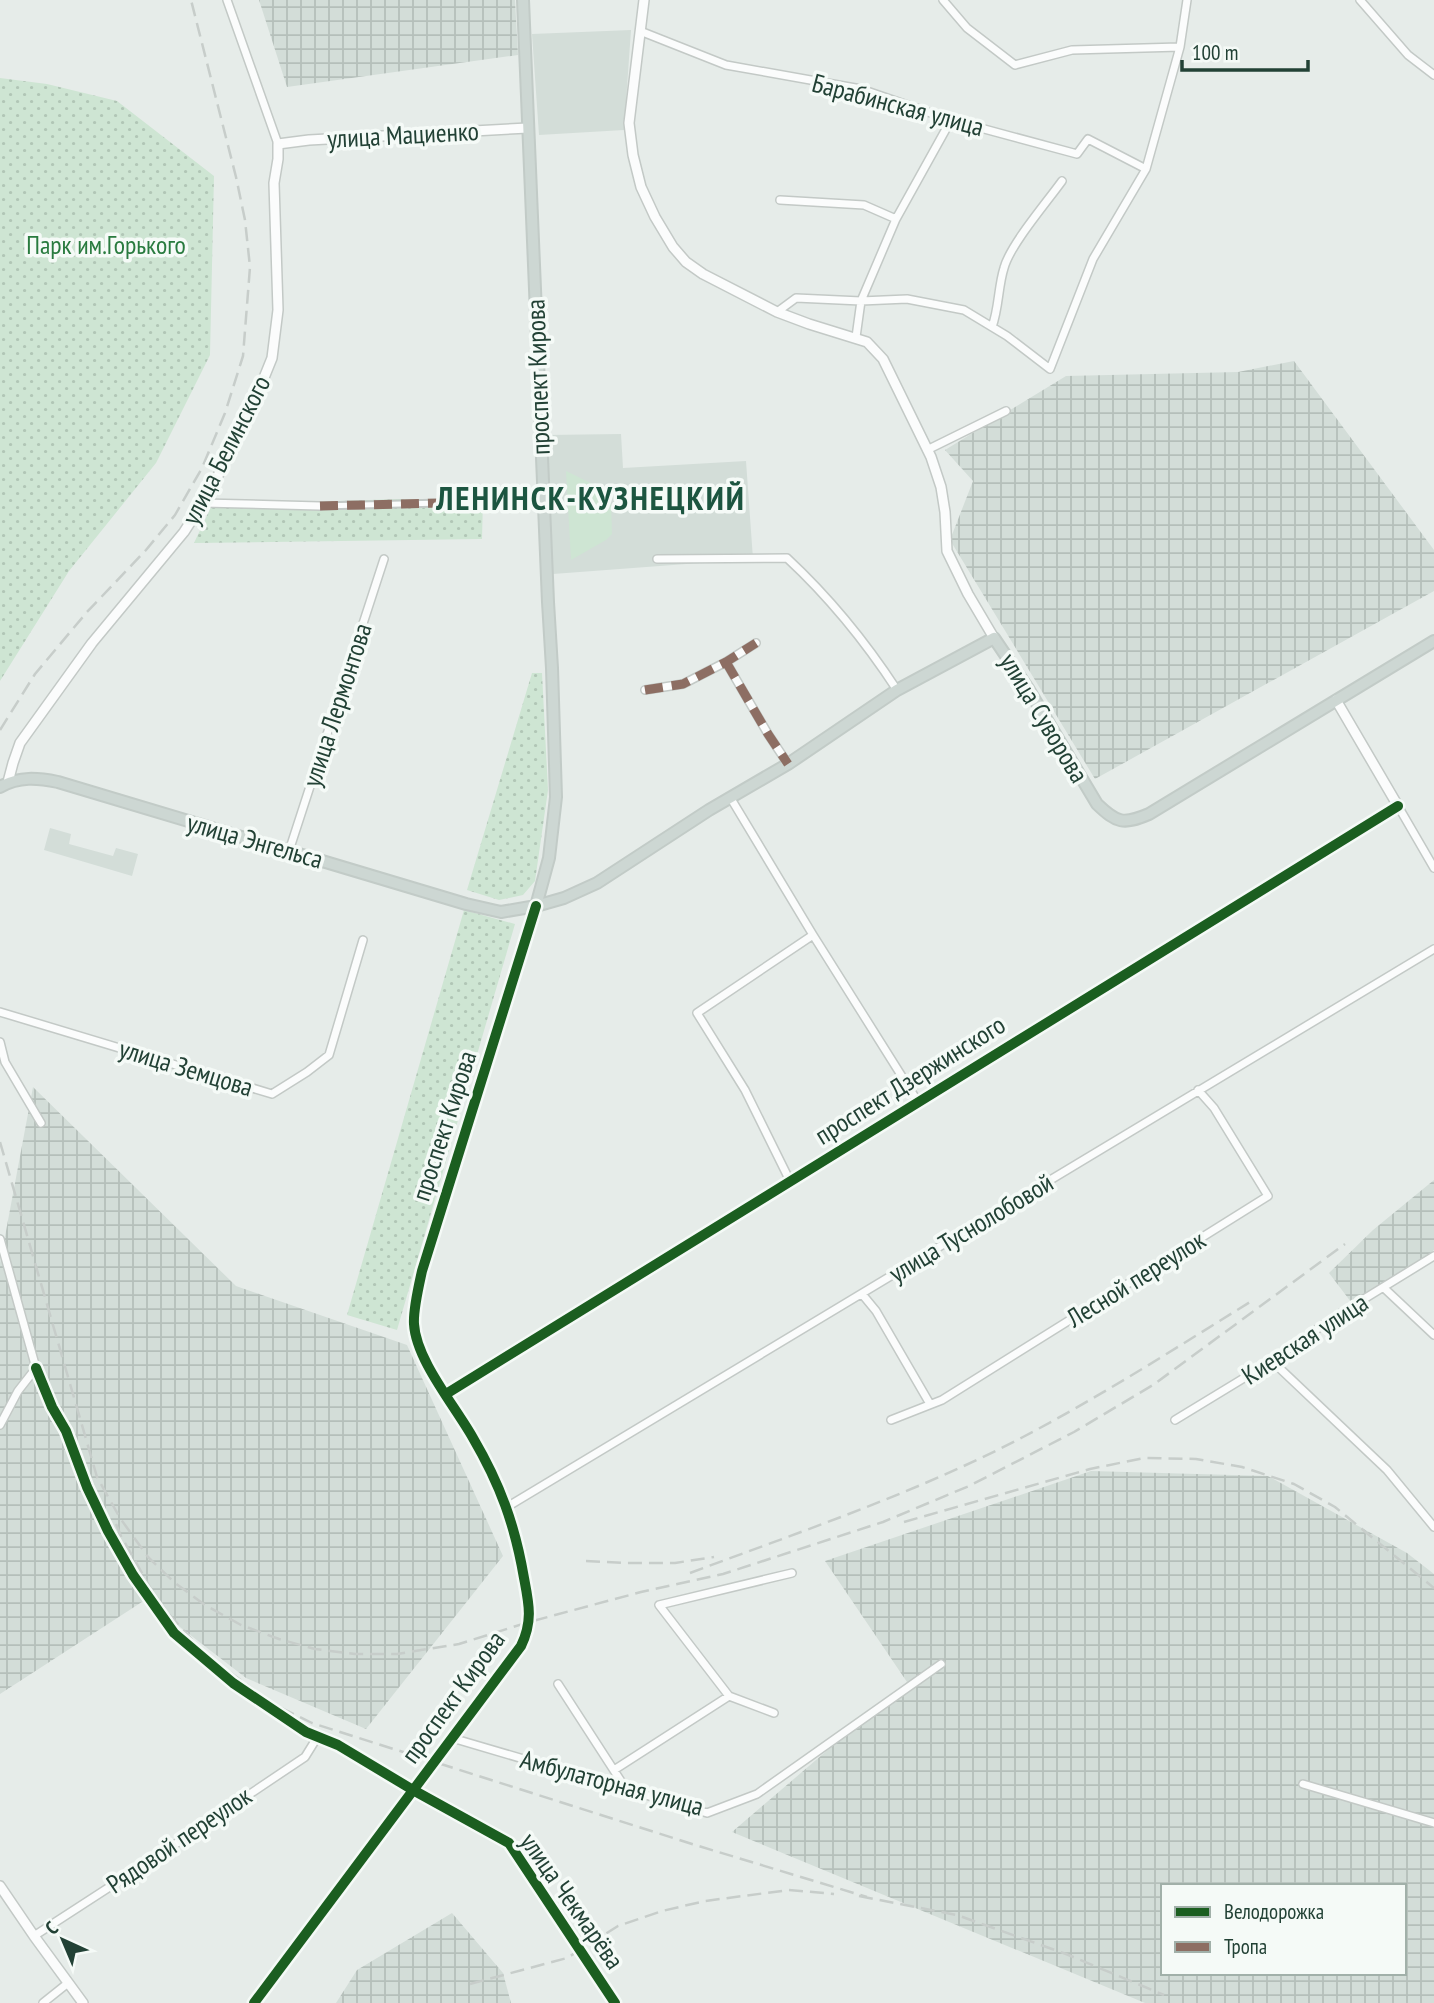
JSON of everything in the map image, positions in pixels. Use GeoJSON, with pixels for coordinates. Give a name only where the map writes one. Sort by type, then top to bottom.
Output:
{"type":"FeatureCollection","features":[{"type":"Feature","properties":{"kind":"main road","name":"проспект Кирова"},"geometry":{"type":"LineString","coordinates":[[523,0],[556,797],[549,858],[536,906]]}},
{"type":"Feature","properties":{"kind":"main road","name":"улица Суворова"},"geometry":{"type":"LineString","coordinates":[[501,912],[564,898],[597,883],[730,797],[788,764],[897,690],[995,638],[1097,804],[1112,818],[1131,821],[1149,814],[1434,641]]}},
{"type":"Feature","properties":{"kind":"main road","name":"улица Энгельса"},"geometry":{"type":"LineString","coordinates":[[4,785],[39,778],[58,782],[466,904],[501,912]]}},
{"type":"Feature","properties":{"kind":"street"},"geometry":{"type":"LineString","coordinates":[[227,0],[278,144]]}},
{"type":"Feature","properties":{"kind":"street"},"geometry":{"type":"LineString","coordinates":[[644,0],[629,124],[641,187],[655,217],[673,247],[686,262],[703,274],[777,312],[867,342],[883,359],[927,450],[943,499],[947,551],[968,594],[995,638]]}},
{"type":"Feature","properties":{"kind":"street"},"geometry":{"type":"LineString","coordinates":[[943,0],[967,28],[1014,65],[1072,50],[1180,47]]}},
{"type":"Feature","properties":{"kind":"street"},"geometry":{"type":"LineString","coordinates":[[777,312],[796,298],[861,301],[906,299],[964,310],[1007,336],[1050,369],[1093,259],[1146,169],[1180,47],[1187,0]]}},
{"type":"Feature","properties":{"kind":"street"},"geometry":{"type":"LineString","coordinates":[[1360,0],[1408,55],[1434,75]]}},
{"type":"Feature","properties":{"kind":"street","name":"Барабинская улица"},"geometry":{"type":"LineString","coordinates":[[640,31],[726,65],[861,89],[951,120],[1077,154],[1088,139],[1146,169]]}},
{"type":"Feature","properties":{"kind":"street"},"geometry":{"type":"LineString","coordinates":[[856,337],[861,301],[896,219],[951,120]]}},
{"type":"Feature","properties":{"kind":"street","name":"улица Мациенко"},"geometry":{"type":"LineString","coordinates":[[278,144],[528,128]]}},
{"type":"Feature","properties":{"kind":"street","name":"улица Белинского"},"geometry":{"type":"LineString","coordinates":[[4,785],[20,743],[92,643],[184,532],[211,490],[255,400],[272,358],[278,310],[274,183],[278,144]]}},
{"type":"Feature","properties":{"kind":"street"},"geometry":{"type":"LineString","coordinates":[[992,327],[997,314],[1004,266],[1013,249],[1062,181]]}},
{"type":"Feature","properties":{"kind":"street"},"geometry":{"type":"LineString","coordinates":[[780,200],[864,205],[896,219]]}},
{"type":"Feature","properties":{"kind":"street"},"geometry":{"type":"LineString","coordinates":[[927,450],[1006,411]]}},
{"type":"Feature","properties":{"kind":"street"},"geometry":{"type":"LineString","coordinates":[[202,503],[320,506],[484,502]]}},
{"type":"Feature","properties":{"kind":"street"},"geometry":{"type":"LineString","coordinates":[[657,559],[787,558],[842,614],[873,653],[897,690]]}},
{"type":"Feature","properties":{"kind":"street","name":"улица Лермонтова"},"geometry":{"type":"LineString","coordinates":[[289,851],[384,559]]}},
{"type":"Feature","properties":{"kind":"street"},"geometry":{"type":"LineString","coordinates":[[646,690],[683,684],[756,643]]}},
{"type":"Feature","properties":{"kind":"street"},"geometry":{"type":"LineString","coordinates":[[726,662],[788,764]]}},
{"type":"Feature","properties":{"kind":"street"},"geometry":{"type":"LineString","coordinates":[[1336,700],[1434,868]]}},
{"type":"Feature","properties":{"kind":"street"},"geometry":{"type":"LineString","coordinates":[[0,797],[4,785]]}},
{"type":"Feature","properties":{"kind":"street"},"geometry":{"type":"LineString","coordinates":[[730,797],[918,1102]]}},
{"type":"Feature","properties":{"kind":"street","name":"проспект Дзержинского"},"geometry":{"type":"LineString","coordinates":[[446,1394],[1398,806]]}},
{"type":"Feature","properties":{"kind":"street","name":"проспект Кирова"},"geometry":{"type":"LineString","coordinates":[[254,2003],[521,1646],[528,1633],[529,1608],[518,1542],[507,1507],[473,1437],[422,1356],[414,1324],[422,1271],[536,906]]}},
{"type":"Feature","properties":{"kind":"street"},"geometry":{"type":"LineString","coordinates":[[790,1181],[745,1090],[697,1013],[813,935]]}},
{"type":"Feature","properties":{"kind":"street","name":"улица Земцова"},"geometry":{"type":"LineString","coordinates":[[0,1013],[272,1094],[329,1055],[363,940]]}},
{"type":"Feature","properties":{"kind":"street","name":"улица Туснолобовой"},"geometry":{"type":"LineString","coordinates":[[507,1507],[1434,949]]}},
{"type":"Feature","properties":{"kind":"street"},"geometry":{"type":"LineString","coordinates":[[0,1042],[5,1062],[41,1123]]}},
{"type":"Feature","properties":{"kind":"street","name":"Лесной переулок"},"geometry":{"type":"LineString","coordinates":[[891,1420],[942,1400],[1268,1196],[1214,1108],[1198,1090]]}},
{"type":"Feature","properties":{"kind":"street"},"geometry":{"type":"LineString","coordinates":[[0,1239],[36,1368],[52,1407],[66,1431],[87,1487],[133,1575],[174,1633],[233,1683],[306,1732],[338,1745],[413,1790]]}},
{"type":"Feature","properties":{"kind":"street","name":"Киевская улица"},"geometry":{"type":"LineString","coordinates":[[1175,1420],[1434,1256]]}},
{"type":"Feature","properties":{"kind":"street"},"geometry":{"type":"LineString","coordinates":[[1384,1288],[1434,1335]]}},
{"type":"Feature","properties":{"kind":"street"},"geometry":{"type":"LineString","coordinates":[[862,1294],[877,1311],[930,1404]]}},
{"type":"Feature","properties":{"kind":"street"},"geometry":{"type":"LineString","coordinates":[[1272,1361],[1387,1470],[1434,1527]]}},
{"type":"Feature","properties":{"kind":"street"},"geometry":{"type":"LineString","coordinates":[[0,1425],[18,1391],[36,1368]]}},
{"type":"Feature","properties":{"kind":"street"},"geometry":{"type":"LineString","coordinates":[[774,1713],[729,1696],[659,1605],[792,1573]]}},
{"type":"Feature","properties":{"kind":"street","name":"Амбулаторная улица"},"geometry":{"type":"LineString","coordinates":[[452,1738],[708,1813],[757,1794],[941,1664]]}},
{"type":"Feature","properties":{"kind":"street"},"geometry":{"type":"LineString","coordinates":[[558,1684],[626,1790]]}},
{"type":"Feature","properties":{"kind":"street"},"geometry":{"type":"LineString","coordinates":[[614,1770],[729,1696]]}},
{"type":"Feature","properties":{"kind":"street","name":"Рядовой переулок"},"geometry":{"type":"LineString","coordinates":[[34,1936],[304,1757],[318,1736]]}},
{"type":"Feature","properties":{"kind":"street"},"geometry":{"type":"LineString","coordinates":[[1303,1784],[1434,1823]]}},
{"type":"Feature","properties":{"kind":"street","name":"улица Чекмарёва"},"geometry":{"type":"LineString","coordinates":[[413,1790],[509,1843],[615,2003]]}},
{"type":"Feature","properties":{"kind":"street"},"geometry":{"type":"LineString","coordinates":[[0,1886],[83,2003]]}},
{"type":"Feature","properties":{"kind":"street"},"geometry":{"type":"LineString","coordinates":[[43,2003],[68,1983]]}},
{"type":"Feature","properties":{"kind":"shaded area"},"geometry":{"type":"Polygon","coordinates":[[[259,0],[515,0],[518,55],[287,87],[259,0]]]}},
{"type":"Feature","properties":{"kind":"shaded area"},"geometry":{"type":"Polygon","coordinates":[[[631,30],[624,130],[539,135],[532,34],[631,30]]]}},
{"type":"Feature","properties":{"kind":"shaded area"},"geometry":{"type":"Polygon","coordinates":[[[1294,361],[1434,550],[1434,591],[1095,779],[950,540],[973,481],[945,450],[1066,376],[1238,372],[1294,361]]]}},
{"type":"Feature","properties":{"kind":"shaded area"},"geometry":{"type":"Polygon","coordinates":[[[621,434],[623,468],[746,461],[753,559],[553,574],[547,435],[621,434]]]}},
{"type":"Feature","properties":{"kind":"shaded area"},"geometry":{"type":"Polygon","coordinates":[[[50,828],[71,834],[69,844],[113,856],[116,848],[138,854],[132,876],[44,850],[50,828]]]}},
{"type":"Feature","properties":{"kind":"shaded area"},"geometry":{"type":"Polygon","coordinates":[[[33,1087],[236,1286],[407,1345],[503,1556],[366,1729],[246,1678],[145,1600],[0,1694],[0,1263],[33,1087]]]}},
{"type":"Feature","properties":{"kind":"shaded area"},"geometry":{"type":"Polygon","coordinates":[[[1434,1180],[1434,1250],[1399,1277],[1351,1302],[1329,1273],[1373,1230],[1434,1180]]]}},
{"type":"Feature","properties":{"kind":"shaded area"},"geometry":{"type":"Polygon","coordinates":[[[1091,1471],[1268,1476],[1407,1553],[1434,1574],[1434,2003],[1145,2003],[732,1832],[907,1682],[825,1561],[1091,1471]]]}},
{"type":"Feature","properties":{"kind":"shaded area"},"geometry":{"type":"Polygon","coordinates":[[[452,1913],[503,1973],[511,2003],[336,2003],[357,1970],[452,1913]]]}},
{"type":"Feature","properties":{"kind":"green space","name":"Парк им.Горького"},"geometry":{"type":"Polygon","coordinates":[[[0,78],[47,84],[117,101],[214,176],[210,355],[156,463],[69,571],[0,681],[0,78]]]}},
{"type":"Feature","properties":{"kind":"green space"},"geometry":{"type":"Polygon","coordinates":[[[566,471],[605,490],[611,502],[612,534],[571,560],[566,471]]]}},
{"type":"Feature","properties":{"kind":"green space"},"geometry":{"type":"Polygon","coordinates":[[[483,499],[482,539],[194,543],[212,505],[483,499]]]}},
{"type":"Feature","properties":{"kind":"green space"},"geometry":{"type":"Polygon","coordinates":[[[532,673],[542,673],[548,790],[535,881],[523,895],[499,900],[467,890],[532,673]]]}},
{"type":"Feature","properties":{"kind":"green space"},"geometry":{"type":"Polygon","coordinates":[[[464,910],[515,924],[397,1330],[347,1315],[464,910]]]}},
{"type":"Feature","properties":{"kind":"railway"},"geometry":{"type":"LineString","coordinates":[[0,730],[35,674],[175,515],[202,468],[225,413],[243,356],[250,267],[245,220],[191,0]]}},
{"type":"Feature","properties":{"kind":"railway"},"geometry":{"type":"LineString","coordinates":[[0,1142],[97,1477],[120,1518],[148,1557],[175,1583],[205,1605],[241,1625],[279,1639],[315,1649],[355,1654],[397,1654],[459,1644],[641,1592],[723,1574],[883,1522],[969,1486],[1074,1432],[1153,1385],[1345,1244]]}},
{"type":"Feature","properties":{"kind":"railway"},"geometry":{"type":"LineString","coordinates":[[690,1573],[858,1510],[983,1457],[1081,1405],[1250,1302]]}},
{"type":"Feature","properties":{"kind":"railway"},"geometry":{"type":"LineString","coordinates":[[904,1522],[1090,1469],[1144,1458],[1196,1459],[1242,1467],[1294,1484],[1335,1507],[1434,1588]]}},
{"type":"Feature","properties":{"kind":"railway"},"geometry":{"type":"LineString","coordinates":[[116,1524],[151,1589],[167,1612],[204,1653],[273,1704],[312,1723],[867,1897]]}},
{"type":"Feature","properties":{"kind":"railway"},"geometry":{"type":"LineString","coordinates":[[586,1561],[675,1563],[714,1557]]}},
{"type":"Feature","properties":{"kind":"railway"},"geometry":{"type":"LineString","coordinates":[[470,1984],[567,1958],[618,1926],[662,1911],[705,1901],[789,1890],[834,1894]]}},
{"type":"Feature","properties":{"kind":"railway"},"geometry":{"type":"LineString","coordinates":[[859,1896],[957,1915],[1066,1954],[1164,1995]]}},
{"type":"Feature","properties":{"kind":"marked path"},"geometry":{"type":"LineString","coordinates":[[320,506],[483,502]]}},
{"type":"Feature","properties":{"kind":"marked path"},"geometry":{"type":"LineString","coordinates":[[645,690],[683,684],[756,643]]}},
{"type":"Feature","properties":{"kind":"marked path"},"geometry":{"type":"LineString","coordinates":[[726,662],[788,764]]}},
{"type":"Feature","properties":{"kind":"cycle path"},"geometry":{"type":"LineString","coordinates":[[446,1394],[1398,806]]}},
{"type":"Feature","properties":{"kind":"cycle path"},"geometry":{"type":"LineString","coordinates":[[254,2003],[521,1646],[525,1637],[529,1612],[526,1587],[505,1505],[483,1455],[429,1367],[416,1338],[414,1318],[422,1271],[536,906]]}},
{"type":"Feature","properties":{"kind":"cycle path"},"geometry":{"type":"LineString","coordinates":[[36,1368],[108,1531],[133,1575],[174,1633],[233,1683],[306,1732],[338,1745],[509,1843],[615,2003]]}},
{"type":"Feature","properties":{"kind":"district","name":"ЛЕНИНСК-КУЗНЕЦКИЙ"},"geometry":{"type":"Point","coordinates":[591,498]}}]}
